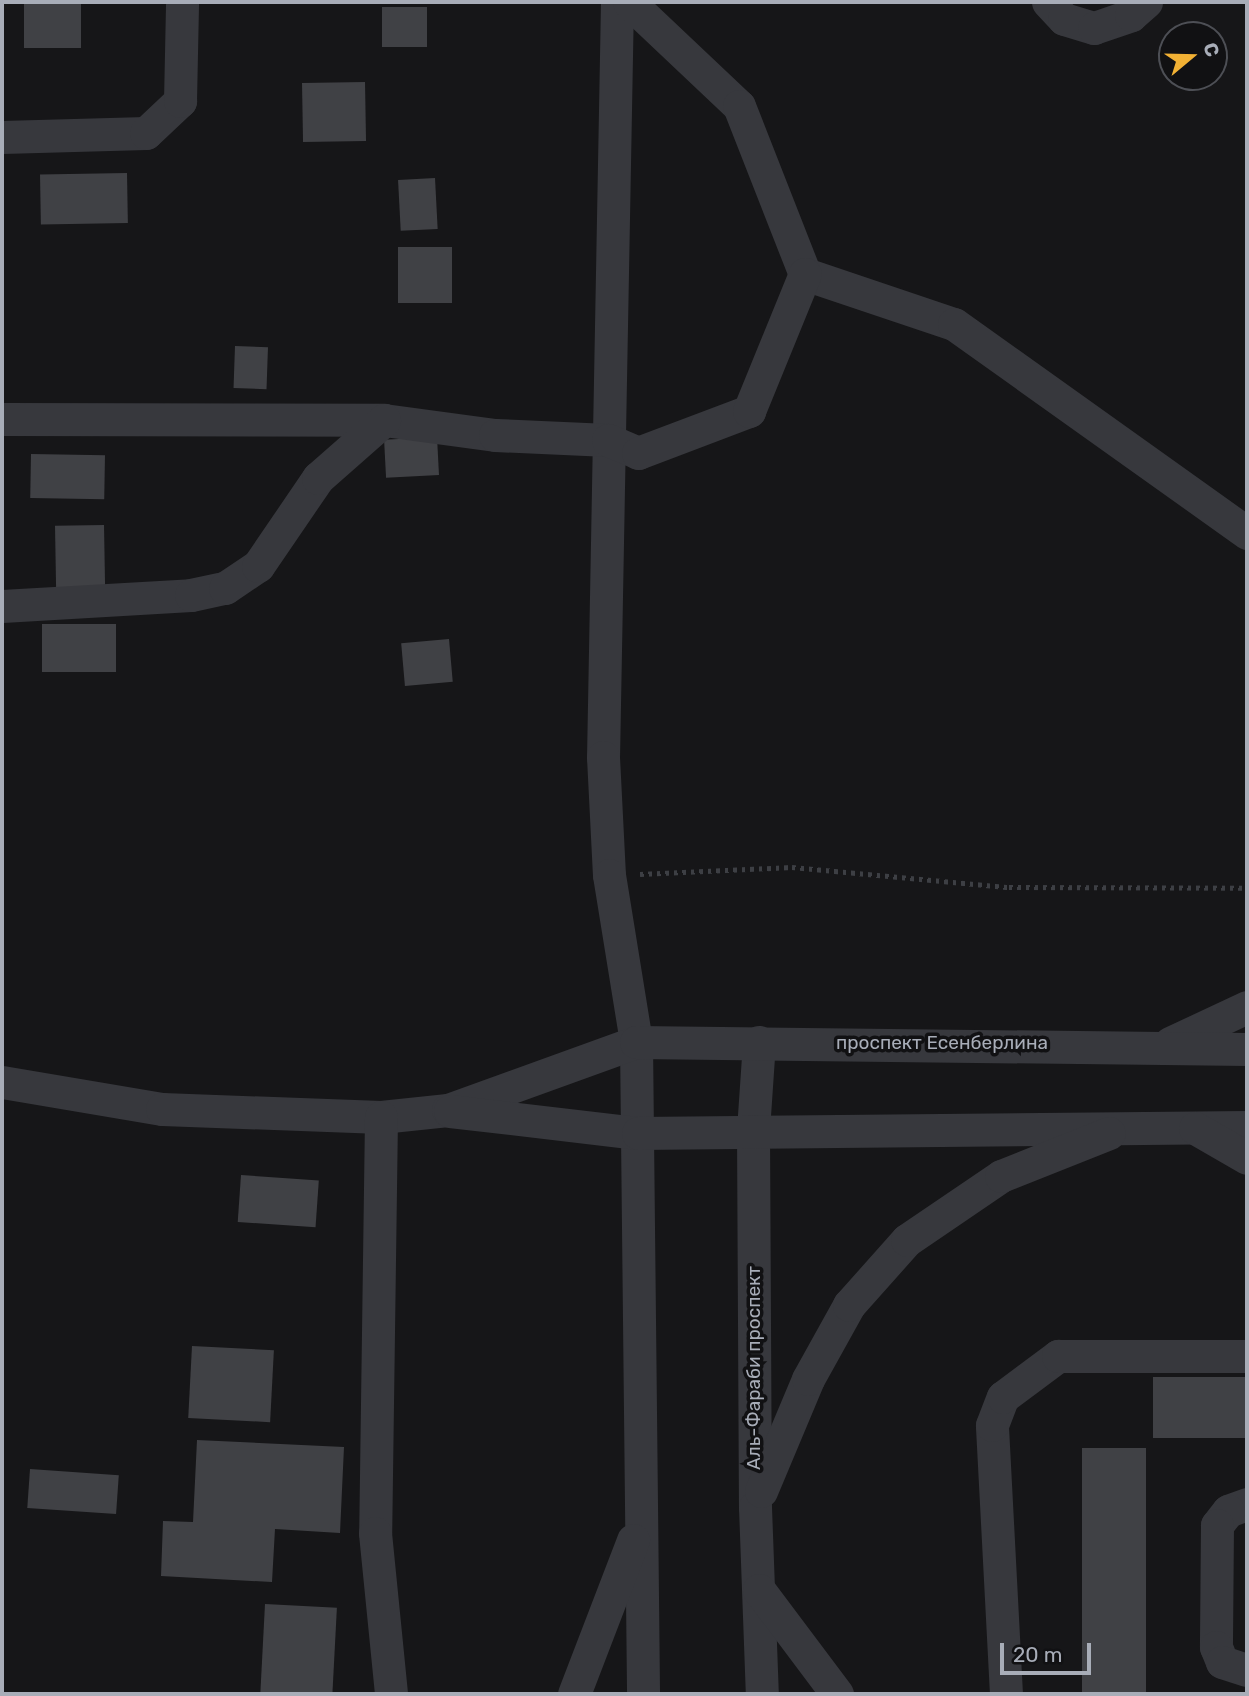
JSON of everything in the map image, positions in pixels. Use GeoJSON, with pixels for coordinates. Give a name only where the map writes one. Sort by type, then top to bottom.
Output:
{"type":"FeatureCollection","features":[{"type":"Feature","properties":{"kind":"street"},"geometry":{"type":"LineString","coordinates":[[2,137],[146,133],[180,101],[182,2]]}},
{"type":"Feature","properties":{"kind":"street"},"geometry":{"type":"LineString","coordinates":[[617,2],[603,757],[609,875],[636,1042],[643,1694]]}},
{"type":"Feature","properties":{"kind":"street"},"geometry":{"type":"LineString","coordinates":[[2,419],[384,420],[495,435],[608,440],[638,453],[749,411],[804,274],[739,106],[629,2]]}},
{"type":"Feature","properties":{"kind":"street"},"geometry":{"type":"LineString","coordinates":[[1048,2],[1064,19],[1094,28],[1131,15],[1146,2]]}},
{"type":"Feature","properties":{"kind":"street"},"geometry":{"type":"LineString","coordinates":[[804,274],[954,324],[1247,533]]}},
{"type":"Feature","properties":{"kind":"street"},"geometry":{"type":"LineString","coordinates":[[2,606],[191,595],[225,588],[258,566],[318,478],[384,420]]}},
{"type":"Feature","properties":{"kind":"street"},"geometry":{"type":"LineString","coordinates":[[1164,1045],[1247,1007]]}},
{"type":"Feature","properties":{"kind":"street","name":"проспект Есенберлина"},"geometry":{"type":"LineString","coordinates":[[448,1110],[636,1042],[1164,1045],[1247,1049]]}},
{"type":"Feature","properties":{"kind":"street","name":"Аль-Фараби проспект"},"geometry":{"type":"LineString","coordinates":[[759,1042],[753,1131],[755,1507],[762,1694]]}},
{"type":"Feature","properties":{"kind":"street"},"geometry":{"type":"LineString","coordinates":[[2,1082],[162,1109],[381,1117],[448,1110],[638,1133],[1130,1125],[1247,1127]]}},
{"type":"Feature","properties":{"kind":"street"},"geometry":{"type":"LineString","coordinates":[[381,1117],[375,1533],[391,1694]]}},
{"type":"Feature","properties":{"kind":"street"},"geometry":{"type":"LineString","coordinates":[[755,1507],[808,1379],[849,1306],[907,1240],[1001,1176],[1130,1125]]}},
{"type":"Feature","properties":{"kind":"street"},"geometry":{"type":"LineString","coordinates":[[1190,1125],[1247,1158]]}},
{"type":"Feature","properties":{"kind":"street"},"geometry":{"type":"LineString","coordinates":[[1006,1694],[992,1425],[1003,1397],[1058,1356],[1247,1356]]}},
{"type":"Feature","properties":{"kind":"street"},"geometry":{"type":"LineString","coordinates":[[1247,1504],[1228,1511],[1217,1525],[1216,1647],[1222,1662],[1247,1670]]}},
{"type":"Feature","properties":{"kind":"street"},"geometry":{"type":"LineString","coordinates":[[575,1694],[640,1521]]}},
{"type":"Feature","properties":{"kind":"street"},"geometry":{"type":"LineString","coordinates":[[759,1590],[837,1694]]}},
{"type":"Feature","properties":{"kind":"path"},"geometry":{"type":"LineString","coordinates":[[609,875],[792,867],[1009,887],[1247,888]]}},
{"type":"Feature","properties":{"kind":"building"},"geometry":{"type":"Polygon","coordinates":[[[24,2],[81,2],[81,48],[24,48],[24,2]]]}},
{"type":"Feature","properties":{"kind":"building"},"geometry":{"type":"Polygon","coordinates":[[[382,7],[427,7],[427,47],[382,47],[382,7]]]}},
{"type":"Feature","properties":{"kind":"building"},"geometry":{"type":"Polygon","coordinates":[[[365,82],[366,141],[303,142],[302,83],[365,82]]]}},
{"type":"Feature","properties":{"kind":"building"},"geometry":{"type":"Polygon","coordinates":[[[127,173],[128,223],[41,225],[40,175],[127,173]]]}},
{"type":"Feature","properties":{"kind":"building"},"geometry":{"type":"Polygon","coordinates":[[[435,178],[438,229],[401,231],[398,180],[435,178]]]}},
{"type":"Feature","properties":{"kind":"building"},"geometry":{"type":"Polygon","coordinates":[[[398,247],[452,247],[452,303],[398,303],[398,247]]]}},
{"type":"Feature","properties":{"kind":"building"},"geometry":{"type":"Polygon","coordinates":[[[235,346],[268,347],[267,389],[234,388],[235,346]]]}},
{"type":"Feature","properties":{"kind":"building"},"geometry":{"type":"Polygon","coordinates":[[[437,437],[439,475],[386,478],[384,440],[437,437]]]}},
{"type":"Feature","properties":{"kind":"building"},"geometry":{"type":"Polygon","coordinates":[[[31,454],[105,455],[104,499],[30,498],[31,454]]]}},
{"type":"Feature","properties":{"kind":"building"},"geometry":{"type":"Polygon","coordinates":[[[104,525],[105,587],[56,588],[55,526],[104,525]]]}},
{"type":"Feature","properties":{"kind":"building"},"geometry":{"type":"Polygon","coordinates":[[[42,624],[116,624],[116,672],[42,672],[42,624]]]}},
{"type":"Feature","properties":{"kind":"building"},"geometry":{"type":"Polygon","coordinates":[[[449,639],[453,682],[405,686],[401,643],[449,639]]]}},
{"type":"Feature","properties":{"kind":"building"},"geometry":{"type":"Polygon","coordinates":[[[241,1175],[319,1180],[316,1227],[238,1222],[241,1175]]]}},
{"type":"Feature","properties":{"kind":"building"},"geometry":{"type":"Polygon","coordinates":[[[192,1346],[274,1350],[270,1422],[188,1418],[192,1346]]]}},
{"type":"Feature","properties":{"kind":"building"},"geometry":{"type":"Polygon","coordinates":[[[1153,1377],[1247,1377],[1247,1438],[1153,1438],[1153,1377]]]}},
{"type":"Feature","properties":{"kind":"building"},"geometry":{"type":"Polygon","coordinates":[[[197,1440],[344,1447],[340,1533],[275,1529],[272,1582],[161,1576],[163,1521],[193,1522],[197,1440]]]}},
{"type":"Feature","properties":{"kind":"building"},"geometry":{"type":"Polygon","coordinates":[[[1082,1448],[1146,1448],[1146,1694],[1082,1694],[1082,1448]]]}},
{"type":"Feature","properties":{"kind":"building"},"geometry":{"type":"Polygon","coordinates":[[[30,1469],[119,1475],[116,1514],[27,1508],[30,1469]]]}},
{"type":"Feature","properties":{"kind":"building"},"geometry":{"type":"Polygon","coordinates":[[[265,1604],[337,1608],[332,1694],[260,1694],[265,1604]]]}}]}
